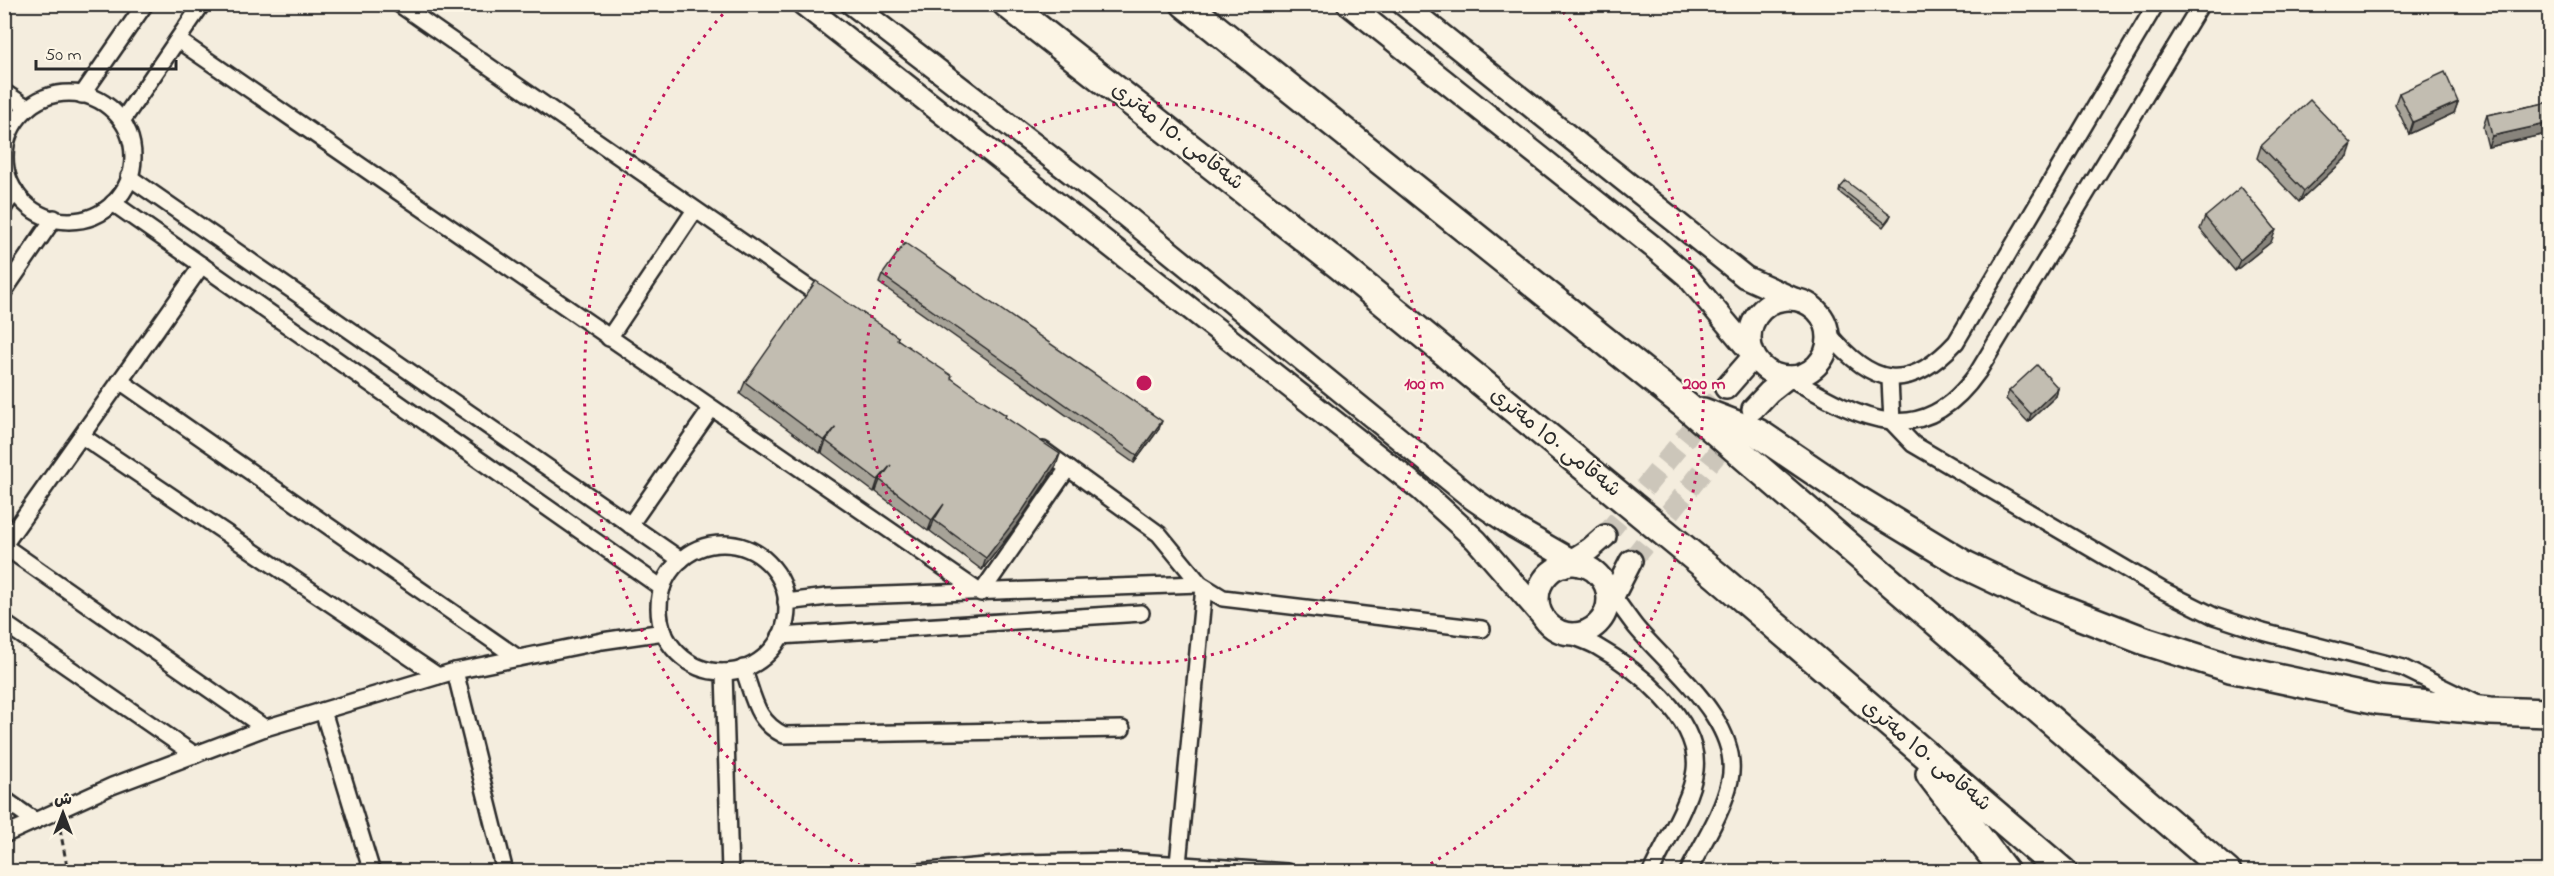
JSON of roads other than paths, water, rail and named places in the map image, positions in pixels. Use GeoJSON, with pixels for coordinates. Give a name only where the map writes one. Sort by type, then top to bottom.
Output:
{"type":"FeatureCollection","features":[{"type":"Feature","properties":{"kind":"highway","name":"شەقامی ١٥٠ مەتری"},"geometry":{"type":"LineString","coordinates":[[1007,4],[1340,266],[1716,575],[2063,872]]}},
{"type":"Feature","properties":{"kind":"highway"},"geometry":{"type":"LineString","coordinates":[[1185,4],[1685,405],[2227,872]]}},
{"type":"Feature","properties":{"kind":"highway"},"geometry":{"type":"LineString","coordinates":[[1685,405],[1758,433],[1851,496],[1965,566],[2100,625],[2189,656],[2263,676],[2378,700],[2490,711],[2550,713]]}},
{"type":"Feature","properties":{"kind":"highway"},"geometry":{"type":"LineString","coordinates":[[1898,732],[2005,872]]}},
{"type":"Feature","properties":{"kind":"street"},"geometry":{"type":"LineString","coordinates":[[82,95],[145,4]]}},
{"type":"Feature","properties":{"kind":"street"},"geometry":{"type":"LineString","coordinates":[[122,121],[202,4]]}},
{"type":"Feature","properties":{"kind":"street"},"geometry":{"type":"LineString","coordinates":[[399,4],[842,312]]}},
{"type":"Feature","properties":{"kind":"street"},"geometry":{"type":"LineString","coordinates":[[803,4],[1411,482],[1476,540],[1551,626],[1594,645],[1621,661],[1648,682],[1679,718],[1692,745],[1695,772],[1651,872]]}},
{"type":"Feature","properties":{"kind":"street"},"geometry":{"type":"LineString","coordinates":[[852,4],[1110,203],[1473,499],[1572,564],[1599,576],[1609,596],[1708,708],[1721,728],[1728,750],[1730,779],[1723,801],[1688,872]]}},
{"type":"Feature","properties":{"kind":"street"},"geometry":{"type":"LineString","coordinates":[[1348,4],[1687,276],[1754,356],[1770,371],[1788,377],[1842,408],[1876,420],[1892,422],[1915,420],[1934,413],[1952,403],[1967,389],[2201,4]]}},
{"type":"Feature","properties":{"kind":"street"},"geometry":{"type":"LineString","coordinates":[[1403,4],[1744,277],[1813,307],[1820,314],[1828,333],[1845,353],[1856,362],[1890,379],[1915,373],[1929,366],[1942,357],[1956,342],[2156,4]]}},
{"type":"Feature","properties":{"kind":"street"},"geometry":{"type":"LineString","coordinates":[[178,40],[981,593]]}},
{"type":"Feature","properties":{"kind":"street"},"geometry":{"type":"LineString","coordinates":[[4,92],[28,108]]}},
{"type":"Feature","properties":{"kind":"street"},"geometry":{"type":"LineString","coordinates":[[62,93],[82,95],[102,102],[122,121],[133,153],[129,177],[122,192],[113,203],[90,217],[70,220],[54,219],[30,207],[15,191],[5,161],[7,132],[28,108],[52,96],[62,93]]}},
{"type":"Feature","properties":{"kind":"street"},"geometry":{"type":"LineString","coordinates":[[129,177],[681,560]]}},
{"type":"Feature","properties":{"kind":"street"},"geometry":{"type":"LineString","coordinates":[[4,207],[15,191]]}},
{"type":"Feature","properties":{"kind":"street"},"geometry":{"type":"LineString","coordinates":[[113,203],[662,588]]}},
{"type":"Feature","properties":{"kind":"street"},"geometry":{"type":"LineString","coordinates":[[609,338],[695,210]]}},
{"type":"Feature","properties":{"kind":"street"},"geometry":{"type":"LineString","coordinates":[[4,291],[54,219]]}},
{"type":"Feature","properties":{"kind":"street"},"geometry":{"type":"LineString","coordinates":[[202,266],[4,546],[265,728]]}},
{"type":"Feature","properties":{"kind":"street"},"geometry":{"type":"LineString","coordinates":[[1754,356],[1750,337],[1759,312],[1775,302],[1794,299]]}},
{"type":"Feature","properties":{"kind":"street"},"geometry":{"type":"LineString","coordinates":[[1753,409],[1788,377],[1809,371],[1818,364],[1828,344],[1828,333]]}},
{"type":"Feature","properties":{"kind":"street"},"geometry":{"type":"LineString","coordinates":[[1726,388],[1754,356]]}},
{"type":"Feature","properties":{"kind":"street"},"geometry":{"type":"LineString","coordinates":[[1890,379],[1892,422],[1913,444],[2162,590],[2214,616],[2263,632],[2403,668],[2490,711]]}},
{"type":"Feature","properties":{"kind":"street"},"geometry":{"type":"LineString","coordinates":[[120,381],[518,658]]}},
{"type":"Feature","properties":{"kind":"street"},"geometry":{"type":"LineString","coordinates":[[630,525],[711,409]]}},
{"type":"Feature","properties":{"kind":"street"},"geometry":{"type":"LineString","coordinates":[[82,435],[438,676]]}},
{"type":"Feature","properties":{"kind":"street"},"geometry":{"type":"LineString","coordinates":[[1028,440],[1159,534],[1202,585],[1223,598],[1482,629]]}},
{"type":"Feature","properties":{"kind":"street"},"geometry":{"type":"LineString","coordinates":[[981,593],[1068,468]]}},
{"type":"Feature","properties":{"kind":"street"},"geometry":{"type":"LineString","coordinates":[[1543,617],[1539,608],[1541,587],[1554,571],[1572,564],[1605,536]]}},
{"type":"Feature","properties":{"kind":"street"},"geometry":{"type":"LineString","coordinates":[[731,545],[750,551],[773,570],[783,587],[786,617],[780,636],[769,652],[743,668],[724,672],[704,669],[686,660],[672,647],[664,632],[659,609],[662,588],[670,572],[681,560],[692,552],[711,546],[731,545]]}},
{"type":"Feature","properties":{"kind":"street"},"geometry":{"type":"LineString","coordinates":[[1562,632],[1573,634],[1585,632],[1596,626],[1604,617],[1609,596],[1631,561]]}},
{"type":"Feature","properties":{"kind":"street"},"geometry":{"type":"LineString","coordinates":[[786,602],[826,597],[1202,585]]}},
{"type":"Feature","properties":{"kind":"street"},"geometry":{"type":"LineString","coordinates":[[1176,868],[1202,585]]}},
{"type":"Feature","properties":{"kind":"street"},"geometry":{"type":"LineString","coordinates":[[780,636],[1141,613]]}},
{"type":"Feature","properties":{"kind":"street"},"geometry":{"type":"LineString","coordinates":[[4,623],[195,755]]}},
{"type":"Feature","properties":{"kind":"street"},"geometry":{"type":"LineString","coordinates":[[4,835],[112,786],[265,728],[455,671],[602,641],[664,632]]}},
{"type":"Feature","properties":{"kind":"street"},"geometry":{"type":"LineString","coordinates":[[743,668],[762,720],[770,728],[784,735],[1122,729]]}},
{"type":"Feature","properties":{"kind":"street"},"geometry":{"type":"LineString","coordinates":[[455,671],[505,872]]}},
{"type":"Feature","properties":{"kind":"street"},"geometry":{"type":"LineString","coordinates":[[724,672],[730,872]]}},
{"type":"Feature","properties":{"kind":"street"},"geometry":{"type":"LineString","coordinates":[[323,711],[372,872]]}},
{"type":"Feature","properties":{"kind":"street"},"geometry":{"type":"LineString","coordinates":[[4,799],[35,821]]}},
{"type":"Feature","properties":{"kind":"street"},"geometry":{"type":"LineString","coordinates":[[917,872],[1124,861],[1176,868],[1287,872]]}},
{"type":"Feature","properties":{"kind":"tunnel"},"geometry":{"type":"LineString","coordinates":[[1605,536],[1726,388]]}},
{"type":"Feature","properties":{"kind":"tunnel"},"geometry":{"type":"LineString","coordinates":[[1631,561],[1736,430]]}}]}
